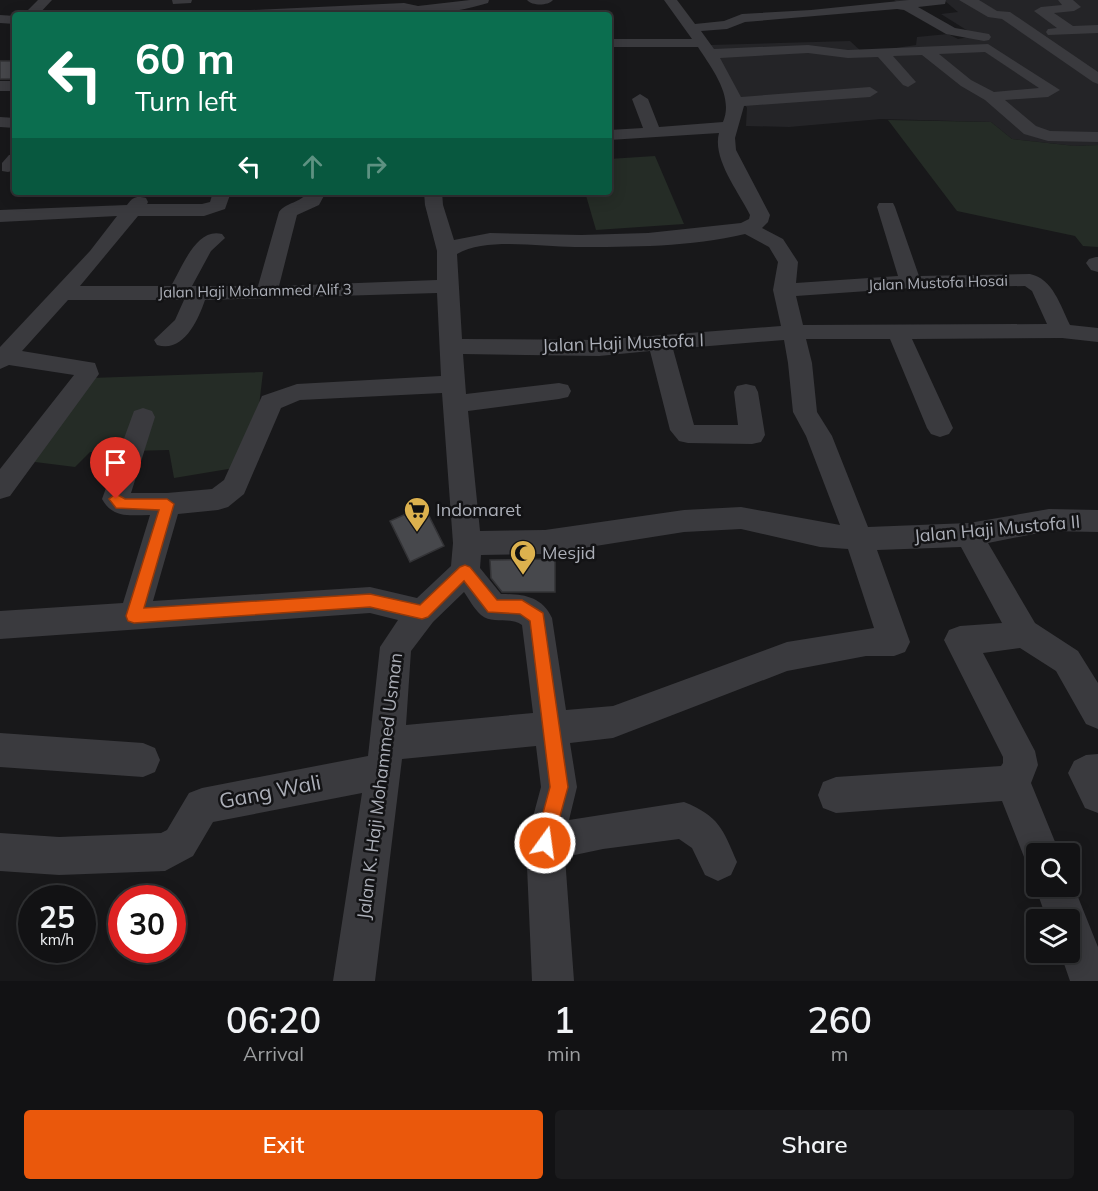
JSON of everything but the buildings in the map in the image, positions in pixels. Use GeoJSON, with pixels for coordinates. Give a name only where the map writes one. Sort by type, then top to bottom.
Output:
{"type":"FeatureCollection","features":[{"type":"Feature","properties":{"kind":"street"},"geometry":{"type":"LineString","coordinates":[[33,12],[46,0]]}},
{"type":"Feature","properties":{"kind":"street"},"geometry":{"type":"LineString","coordinates":[[533,0],[547,0]]}},
{"type":"Feature","properties":{"kind":"street"},"geometry":{"type":"LineString","coordinates":[[447,250],[456,245],[478,240],[575,242],[671,238],[748,228],[758,222],[760,215],[726,147],[728,128],[737,113],[736,102],[706,49],[670,0]]}},
{"type":"Feature","properties":{"kind":"street"},"geometry":{"type":"LineString","coordinates":[[793,0],[811,14]]}},
{"type":"Feature","properties":{"kind":"street"},"geometry":{"type":"LineString","coordinates":[[974,0],[992,15],[1041,11],[1068,4],[1098,27]]}},
{"type":"Feature","properties":{"kind":"street"},"geometry":{"type":"LineString","coordinates":[[897,5],[940,1]]}},
{"type":"Feature","properties":{"kind":"street"},"geometry":{"type":"LineString","coordinates":[[691,28],[727,25],[742,18],[811,14],[877,3],[908,7],[951,31],[984,37]]}},
{"type":"Feature","properties":{"kind":"street"},"geometry":{"type":"LineString","coordinates":[[265,12],[304,6],[404,7],[416,12]]}},
{"type":"Feature","properties":{"kind":"street"},"geometry":{"type":"LineString","coordinates":[[427,12],[478,6]]}},
{"type":"Feature","properties":{"kind":"street"},"geometry":{"type":"LineString","coordinates":[[1041,11],[1071,31]]}},
{"type":"Feature","properties":{"kind":"street"},"geometry":{"type":"LineString","coordinates":[[1005,15],[1098,79]]}},
{"type":"Feature","properties":{"kind":"street"},"geometry":{"type":"LineString","coordinates":[[1034,34],[1098,27]]}},
{"type":"Feature","properties":{"kind":"street"},"geometry":{"type":"LineString","coordinates":[[612,43],[706,49],[808,49],[848,54],[991,49],[1052,90],[991,97]]}},
{"type":"Feature","properties":{"kind":"street"},"geometry":{"type":"LineString","coordinates":[[1056,50],[1077,47]]}},
{"type":"Feature","properties":{"kind":"street"},"geometry":{"type":"LineString","coordinates":[[926,51],[966,83],[991,97],[1036,133],[1048,136],[1098,137]]}},
{"type":"Feature","properties":{"kind":"street"},"geometry":{"type":"LineString","coordinates":[[903,52],[918,65]]}},
{"type":"Feature","properties":{"kind":"street"},"geometry":{"type":"LineString","coordinates":[[882,53],[908,82]]}},
{"type":"Feature","properties":{"kind":"street"},"geometry":{"type":"LineString","coordinates":[[736,102],[856,84],[834,58]]}},
{"type":"Feature","properties":{"kind":"street"},"geometry":{"type":"LineString","coordinates":[[640,99],[653,132]]}},
{"type":"Feature","properties":{"kind":"street"},"geometry":{"type":"LineString","coordinates":[[612,135],[728,128]]}},
{"type":"Feature","properties":{"kind":"street"},"geometry":{"type":"LineString","coordinates":[[2,358],[135,210],[143,195]]}},
{"type":"Feature","properties":{"kind":"street"},"geometry":{"type":"LineString","coordinates":[[9,216],[135,210],[204,210],[218,205],[221,195]]}},
{"type":"Feature","properties":{"kind":"street"},"geometry":{"type":"LineString","coordinates":[[267,292],[288,212],[312,201],[316,195]]}},
{"type":"Feature","properties":{"kind":"street"},"geometry":{"type":"LineString","coordinates":[[433,195],[447,250],[447,286],[466,557],[493,607],[522,607],[537,618],[559,787],[545,843],[553,981]]}},
{"type":"Feature","properties":{"kind":"street"},"geometry":{"type":"LineString","coordinates":[[9,216],[31,200]]}},
{"type":"Feature","properties":{"kind":"street"},"geometry":{"type":"LineString","coordinates":[[886,207],[897,246],[911,282]]}},
{"type":"Feature","properties":{"kind":"street"},"geometry":{"type":"LineString","coordinates":[[748,228],[776,243],[788,262],[784,290],[800,363],[805,412],[819,436],[859,539]]}},
{"type":"Feature","properties":{"kind":"street"},"geometry":{"type":"LineString","coordinates":[[165,339],[185,324],[187,293],[203,248],[215,238]]}},
{"type":"Feature","properties":{"kind":"street","name":"Jalan Mustofa Hosai"},"geometry":{"type":"LineString","coordinates":[[784,290],[911,282],[1030,280],[1041,288],[1062,331]]}},
{"type":"Feature","properties":{"kind":"street","name":"Jalan Haji Mohammed Alif 3"},"geometry":{"type":"LineString","coordinates":[[62,293],[267,292],[447,286]]}},
{"type":"Feature","properties":{"kind":"street","name":"Jalan Haji Mustofa I"},"geometry":{"type":"LineString","coordinates":[[452,346],[599,348],[793,332],[1062,331],[1096,337]]}},
{"type":"Feature","properties":{"kind":"street"},"geometry":{"type":"LineString","coordinates":[[898,332],[940,428]]}},
{"type":"Feature","properties":{"kind":"street"},"geometry":{"type":"LineString","coordinates":[[660,344],[683,430],[688,434],[752,435],[746,392]]}},
{"type":"Feature","properties":{"kind":"street"},"geometry":{"type":"LineString","coordinates":[[0,489],[87,374],[87,369],[2,358]]}},
{"type":"Feature","properties":{"kind":"street"},"geometry":{"type":"LineString","coordinates":[[143,417],[116,499],[121,504],[167,504],[218,499],[234,487],[271,402],[297,392],[454,394],[559,391]]}},
{"type":"Feature","properties":{"kind":"street"},"geometry":{"type":"LineString","coordinates":[[134,616],[167,504]]}},
{"type":"Feature","properties":{"kind":"street","name":"Jalan Haji Mustofa II"},"geometry":{"type":"LineString","coordinates":[[466,557],[545,542],[684,521],[741,518],[820,535],[859,539],[969,535],[1049,520],[1098,521]]}},
{"type":"Feature","properties":{"kind":"street"},"geometry":{"type":"LineString","coordinates":[[969,535],[1024,633],[1067,661],[1098,713]]}},
{"type":"Feature","properties":{"kind":"street","name":"Gang Wali"},"geometry":{"type":"LineString","coordinates":[[0,852],[59,856],[165,852],[180,843],[202,806],[385,757],[613,722],[787,657],[866,642],[894,642],[859,539]]}},
{"type":"Feature","properties":{"kind":"street","name":"Jalan K. Haji Mohammed Usman"},"geometry":{"type":"LineString","coordinates":[[354,981],[385,757],[396,647],[466,557]]}},
{"type":"Feature","properties":{"kind":"street"},"geometry":{"type":"LineString","coordinates":[[0,625],[370,600],[422,613]]}},
{"type":"Feature","properties":{"kind":"street"},"geometry":{"type":"LineString","coordinates":[[836,795],[1008,783],[1012,780],[1018,774],[1022,761],[960,640],[999,638],[1024,633]]}},
{"type":"Feature","properties":{"kind":"street"},"geometry":{"type":"LineString","coordinates":[[0,750],[142,760]]}},
{"type":"Feature","properties":{"kind":"street"},"geometry":{"type":"LineString","coordinates":[[1098,772],[1086,773],[1098,795]]}},
{"type":"Feature","properties":{"kind":"street"},"geometry":{"type":"LineString","coordinates":[[1012,780],[1037,843]]}},
{"type":"Feature","properties":{"kind":"street"},"geometry":{"type":"LineString","coordinates":[[545,843],[603,831],[684,820],[705,834],[718,862]]}},
{"type":"Feature","properties":{"kind":"street"},"geometry":{"type":"LineString","coordinates":[[1080,952],[1091,981]]}},
{"type":"Feature","properties":{"kind":"shaded area"},"geometry":{"type":"Polygon","coordinates":[[[894,0],[1098,0],[1098,145],[1075,146],[1012,139],[991,122],[881,119],[789,127],[746,126],[747,108],[710,45],[850,41],[863,53],[916,45],[917,37],[948,34],[958,39],[976,36],[941,14],[958,12],[945,1],[899,4],[894,0]]]}},
{"type":"Feature","properties":{"kind":"shaded area"},"geometry":{"type":"Polygon","coordinates":[[[888,120],[991,122],[1012,139],[1075,146],[1098,145],[1098,247],[1083,246],[1075,236],[957,211],[888,120]]]}},
{"type":"Feature","properties":{"kind":"shaded area"},"geometry":{"type":"Polygon","coordinates":[[[655,156],[684,224],[596,230],[586,195],[612,195],[612,159],[655,156]]]}},
{"type":"Feature","properties":{"kind":"shaded area"},"geometry":{"type":"Polygon","coordinates":[[[263,372],[252,465],[174,478],[169,450],[90,452],[75,467],[27,461],[91,378],[263,372]]]}},
{"type":"Feature","properties":{"kind":"place","name":"Indomaret"},"geometry":{"type":"Point","coordinates":[417,533]}},
{"type":"Feature","properties":{"kind":"place","name":"Mesjid"},"geometry":{"type":"Point","coordinates":[523,576]}},
{"type":"Feature","properties":{"kind":"route"},"geometry":{"type":"LineString","coordinates":[[116,499],[121,504],[167,504],[134,616],[370,600],[422,613],[465,571],[493,607],[522,607],[537,618],[559,787],[545,843]]}}]}
